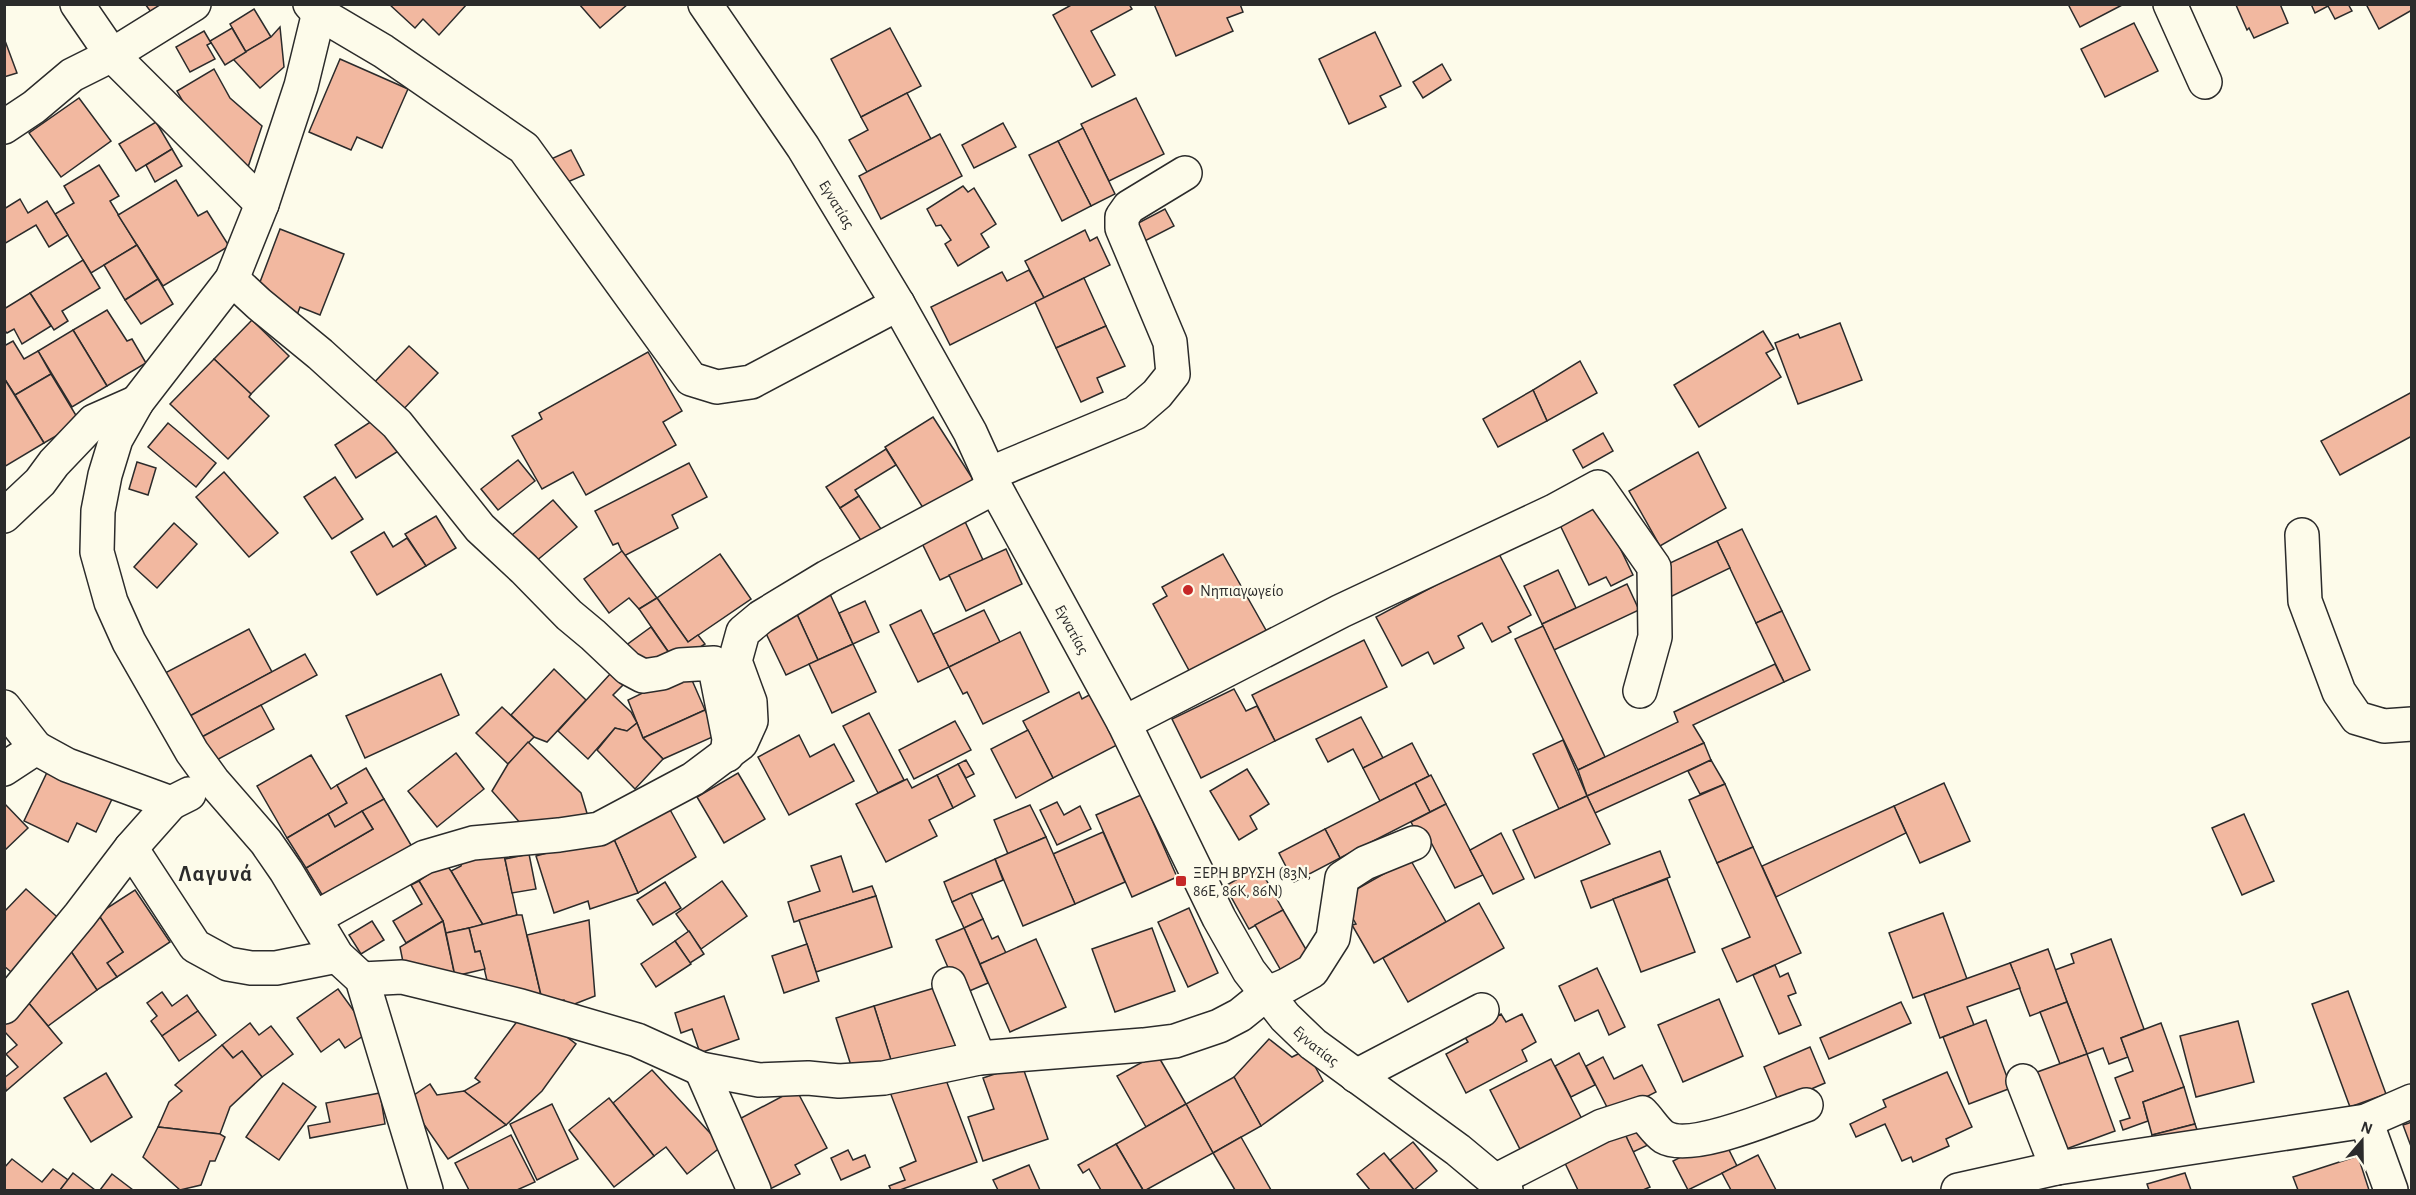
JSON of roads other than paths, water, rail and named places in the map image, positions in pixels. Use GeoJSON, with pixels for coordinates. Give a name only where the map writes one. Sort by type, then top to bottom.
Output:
{"type":"FeatureCollection","features":[{"type":"Feature","properties":{"kind":"street"},"geometry":{"type":"LineString","coordinates":[[77,4],[112,55],[154,94],[199,143],[262,204]]}},
{"type":"Feature","properties":{"kind":"street"},"geometry":{"type":"LineString","coordinates":[[4,128],[34,107],[72,75],[112,55],[194,4]]}},
{"type":"Feature","properties":{"kind":"street","name":"Εγνατίας"},"geometry":{"type":"LineString","coordinates":[[705,4],[803,147],[898,304],[970,432],[992,480],[1124,723],[1219,918],[1249,971],[1285,1017],[1313,1044],[1449,1144],[1501,1186]]}},
{"type":"Feature","properties":{"kind":"street"},"geometry":{"type":"LineString","coordinates":[[2170,4],[2205,82]]}},
{"type":"Feature","properties":{"kind":"street"},"geometry":{"type":"LineString","coordinates":[[426,1191],[362,979],[337,956],[266,842],[213,781],[165,708],[129,642],[111,602],[97,552],[98,511],[105,475],[116,439],[137,402],[232,279],[262,204],[301,86],[316,7],[524,148],[691,379],[717,387],[751,382],[898,304]]}},
{"type":"Feature","properties":{"kind":"street"},"geometry":{"type":"LineString","coordinates":[[725,662],[743,632],[761,617],[827,576],[992,480],[1135,413],[1157,394],[1173,374],[1170,342],[1122,228],[1122,217],[1129,207],[1185,173]]}},
{"type":"Feature","properties":{"kind":"street"},"geometry":{"type":"LineString","coordinates":[[232,279],[397,424],[480,528],[628,669],[643,676],[662,674],[680,665],[725,662]]}},
{"type":"Feature","properties":{"kind":"street"},"geometry":{"type":"LineString","coordinates":[[5,514],[40,482],[54,463],[94,421],[137,402]]}},
{"type":"Feature","properties":{"kind":"street"},"geometry":{"type":"LineString","coordinates":[[1124,723],[1341,611],[1554,511],[1598,487],[1654,567],[1655,637],[1640,691]]}},
{"type":"Feature","properties":{"kind":"street"},"geometry":{"type":"LineString","coordinates":[[2301,535],[2305,602],[2339,692],[2357,718],[2384,726],[2412,724]]}},
{"type":"Feature","properties":{"kind":"street"},"geometry":{"type":"LineString","coordinates":[[315,918],[425,857],[473,843],[599,829],[693,779],[727,756],[741,743],[751,721],[750,702],[725,662]]}},
{"type":"Feature","properties":{"kind":"street"},"geometry":{"type":"LineString","coordinates":[[4,707],[36,748],[67,765],[171,802]]}},
{"type":"Feature","properties":{"kind":"street"},"geometry":{"type":"LineString","coordinates":[[4,769],[36,748]]}},
{"type":"Feature","properties":{"kind":"street"},"geometry":{"type":"LineString","coordinates":[[4,1007],[80,915],[131,848],[171,802],[213,781]]}},
{"type":"Feature","properties":{"kind":"street"},"geometry":{"type":"LineString","coordinates":[[362,979],[402,977],[521,1006],[637,1040],[701,1069],[759,1080],[808,1078],[839,1081],[884,1078],[979,1058],[1143,1046],[1175,1041],[1219,1026],[1240,1015],[1266,993],[1287,985],[1312,971],[1333,938],[1342,878],[1365,863],[1414,843]]}},
{"type":"Feature","properties":{"kind":"street"},"geometry":{"type":"LineString","coordinates":[[131,848],[195,946],[228,964],[251,968],[276,968],[337,956]]}},
{"type":"Feature","properties":{"kind":"street"},"geometry":{"type":"LineString","coordinates":[[949,984],[979,1058]]}},
{"type":"Feature","properties":{"kind":"street"},"geometry":{"type":"LineString","coordinates":[[1356,1076],[1482,1010]]}},
{"type":"Feature","properties":{"kind":"street"},"geometry":{"type":"LineString","coordinates":[[701,1069],[754,1191]]}},
{"type":"Feature","properties":{"kind":"street"},"geometry":{"type":"LineString","coordinates":[[2023,1081],[2057,1168]]}},
{"type":"Feature","properties":{"kind":"street"},"geometry":{"type":"LineString","coordinates":[[1958,1191],[2057,1168],[2366,1121],[2412,1101]]}},
{"type":"Feature","properties":{"kind":"street"},"geometry":{"type":"LineString","coordinates":[[1501,1186],[1602,1126],[1642,1113],[1664,1137],[1688,1142],[1715,1136],[1806,1105]]}},
{"type":"Feature","properties":{"kind":"street"},"geometry":{"type":"LineString","coordinates":[[2366,1121],[2391,1191]]}},
{"type":"Feature","properties":{"kind":"place","name":"Νηπιαγωγείο"},"geometry":{"type":"Point","coordinates":[1188,590]}},
{"type":"Feature","properties":{"kind":"place","name":"ΞΕΡΗ ΒΡΥΣΗ (83Ν, 86Ε, 86Κ, 86Ν)"},"geometry":{"type":"Point","coordinates":[1181,881]}},
{"type":"Feature","properties":{"kind":"district","name":"Λαγυνά"},"geometry":{"type":"Point","coordinates":[216,873]}}]}
